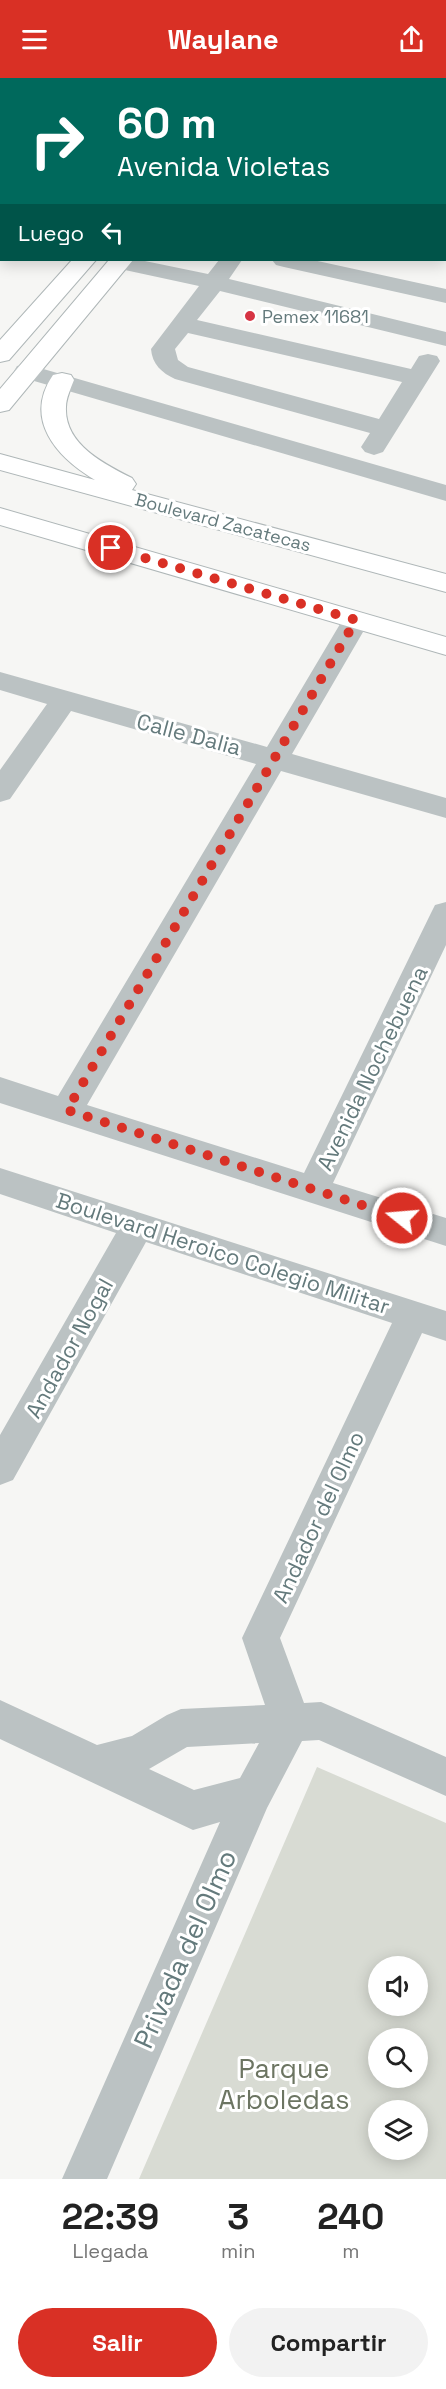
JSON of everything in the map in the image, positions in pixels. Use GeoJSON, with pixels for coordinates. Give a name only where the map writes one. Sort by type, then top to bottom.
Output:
{"type":"FeatureCollection","features":[{"type":"Feature","properties":{"kind":"main road"},"geometry":{"type":"LineString","coordinates":[[0,355],[83,261]]}},
{"type":"Feature","properties":{"kind":"main road"},"geometry":{"type":"LineString","coordinates":[[0,405],[120,261]]}},
{"type":"Feature","properties":{"kind":"main road"},"geometry":{"type":"LineString","coordinates":[[62,380],[53,409],[55,426],[64,442],[85,462],[113,480],[181,511]]}},
{"type":"Feature","properties":{"kind":"main road","name":"Boulevard Zacatecas"},"geometry":{"type":"LineString","coordinates":[[0,462],[446,583]]}},
{"type":"Feature","properties":{"kind":"main road"},"geometry":{"type":"LineString","coordinates":[[0,516],[446,646]]}},
{"type":"Feature","properties":{"kind":"street"},"geometry":{"type":"LineString","coordinates":[[120,261],[444,336],[360,468]]}},
{"type":"Feature","properties":{"kind":"street"},"geometry":{"type":"LineString","coordinates":[[230,261],[163,349],[163,356],[172,369],[385,429]]}},
{"type":"Feature","properties":{"kind":"street"},"geometry":{"type":"LineString","coordinates":[[288,261],[446,296]]}},
{"type":"Feature","properties":{"kind":"street"},"geometry":{"type":"LineString","coordinates":[[182,324],[417,378]]}},
{"type":"Feature","properties":{"kind":"street"},"geometry":{"type":"LineString","coordinates":[[26,371],[446,493]]}},
{"type":"Feature","properties":{"kind":"street"},"geometry":{"type":"LineString","coordinates":[[67,1110],[356,620]]}},
{"type":"Feature","properties":{"kind":"street","name":"Calle Dalia"},"geometry":{"type":"LineString","coordinates":[[0,681],[446,808]]}},
{"type":"Feature","properties":{"kind":"street"},"geometry":{"type":"LineString","coordinates":[[0,792],[64,699]]}},
{"type":"Feature","properties":{"kind":"street","name":"Avenida Nochebuena"},"geometry":{"type":"LineString","coordinates":[[313,1190],[446,914]]}},
{"type":"Feature","properties":{"kind":"street"},"geometry":{"type":"LineString","coordinates":[[0,1090],[446,1232]]}},
{"type":"Feature","properties":{"kind":"street","name":"Boulevard Heroico Colegio Militar"},"geometry":{"type":"LineString","coordinates":[[0,1181],[430,1320]]}},
{"type":"Feature","properties":{"kind":"street","name":"Andador Nogal"},"geometry":{"type":"LineString","coordinates":[[0,1469],[138,1226]]}},
{"type":"Feature","properties":{"kind":"street","name":"Andador del Olmo"},"geometry":{"type":"LineString","coordinates":[[291,1722],[261,1638],[430,1320]]}},
{"type":"Feature","properties":{"kind":"street"},"geometry":{"type":"LineString","coordinates":[[0,1719],[193,1810],[253,1794]]}},
{"type":"Feature","properties":{"kind":"street"},"geometry":{"type":"LineString","coordinates":[[97,1764],[140,1753],[182,1728],[321,1721],[446,1778]]}},
{"type":"Feature","properties":{"kind":"street","name":"Privada del Olmo"},"geometry":{"type":"LineString","coordinates":[[84,2179],[253,1794],[291,1722]]}},
{"type":"Feature","properties":{"kind":"green space","name":"Parque Arboledas"},"geometry":{"type":"Polygon","coordinates":[[[317,1767],[446,1823],[446,2179],[139,2179],[317,1767]]]}},
{"type":"Feature","properties":{"kind":"place","name":"Pemex 11681"},"geometry":{"type":"Point","coordinates":[250,316]}},
{"type":"Feature","properties":{"kind":"route"},"geometry":{"type":"LineString","coordinates":[[111,548],[356,620],[67,1110],[402,1218]]}}]}
